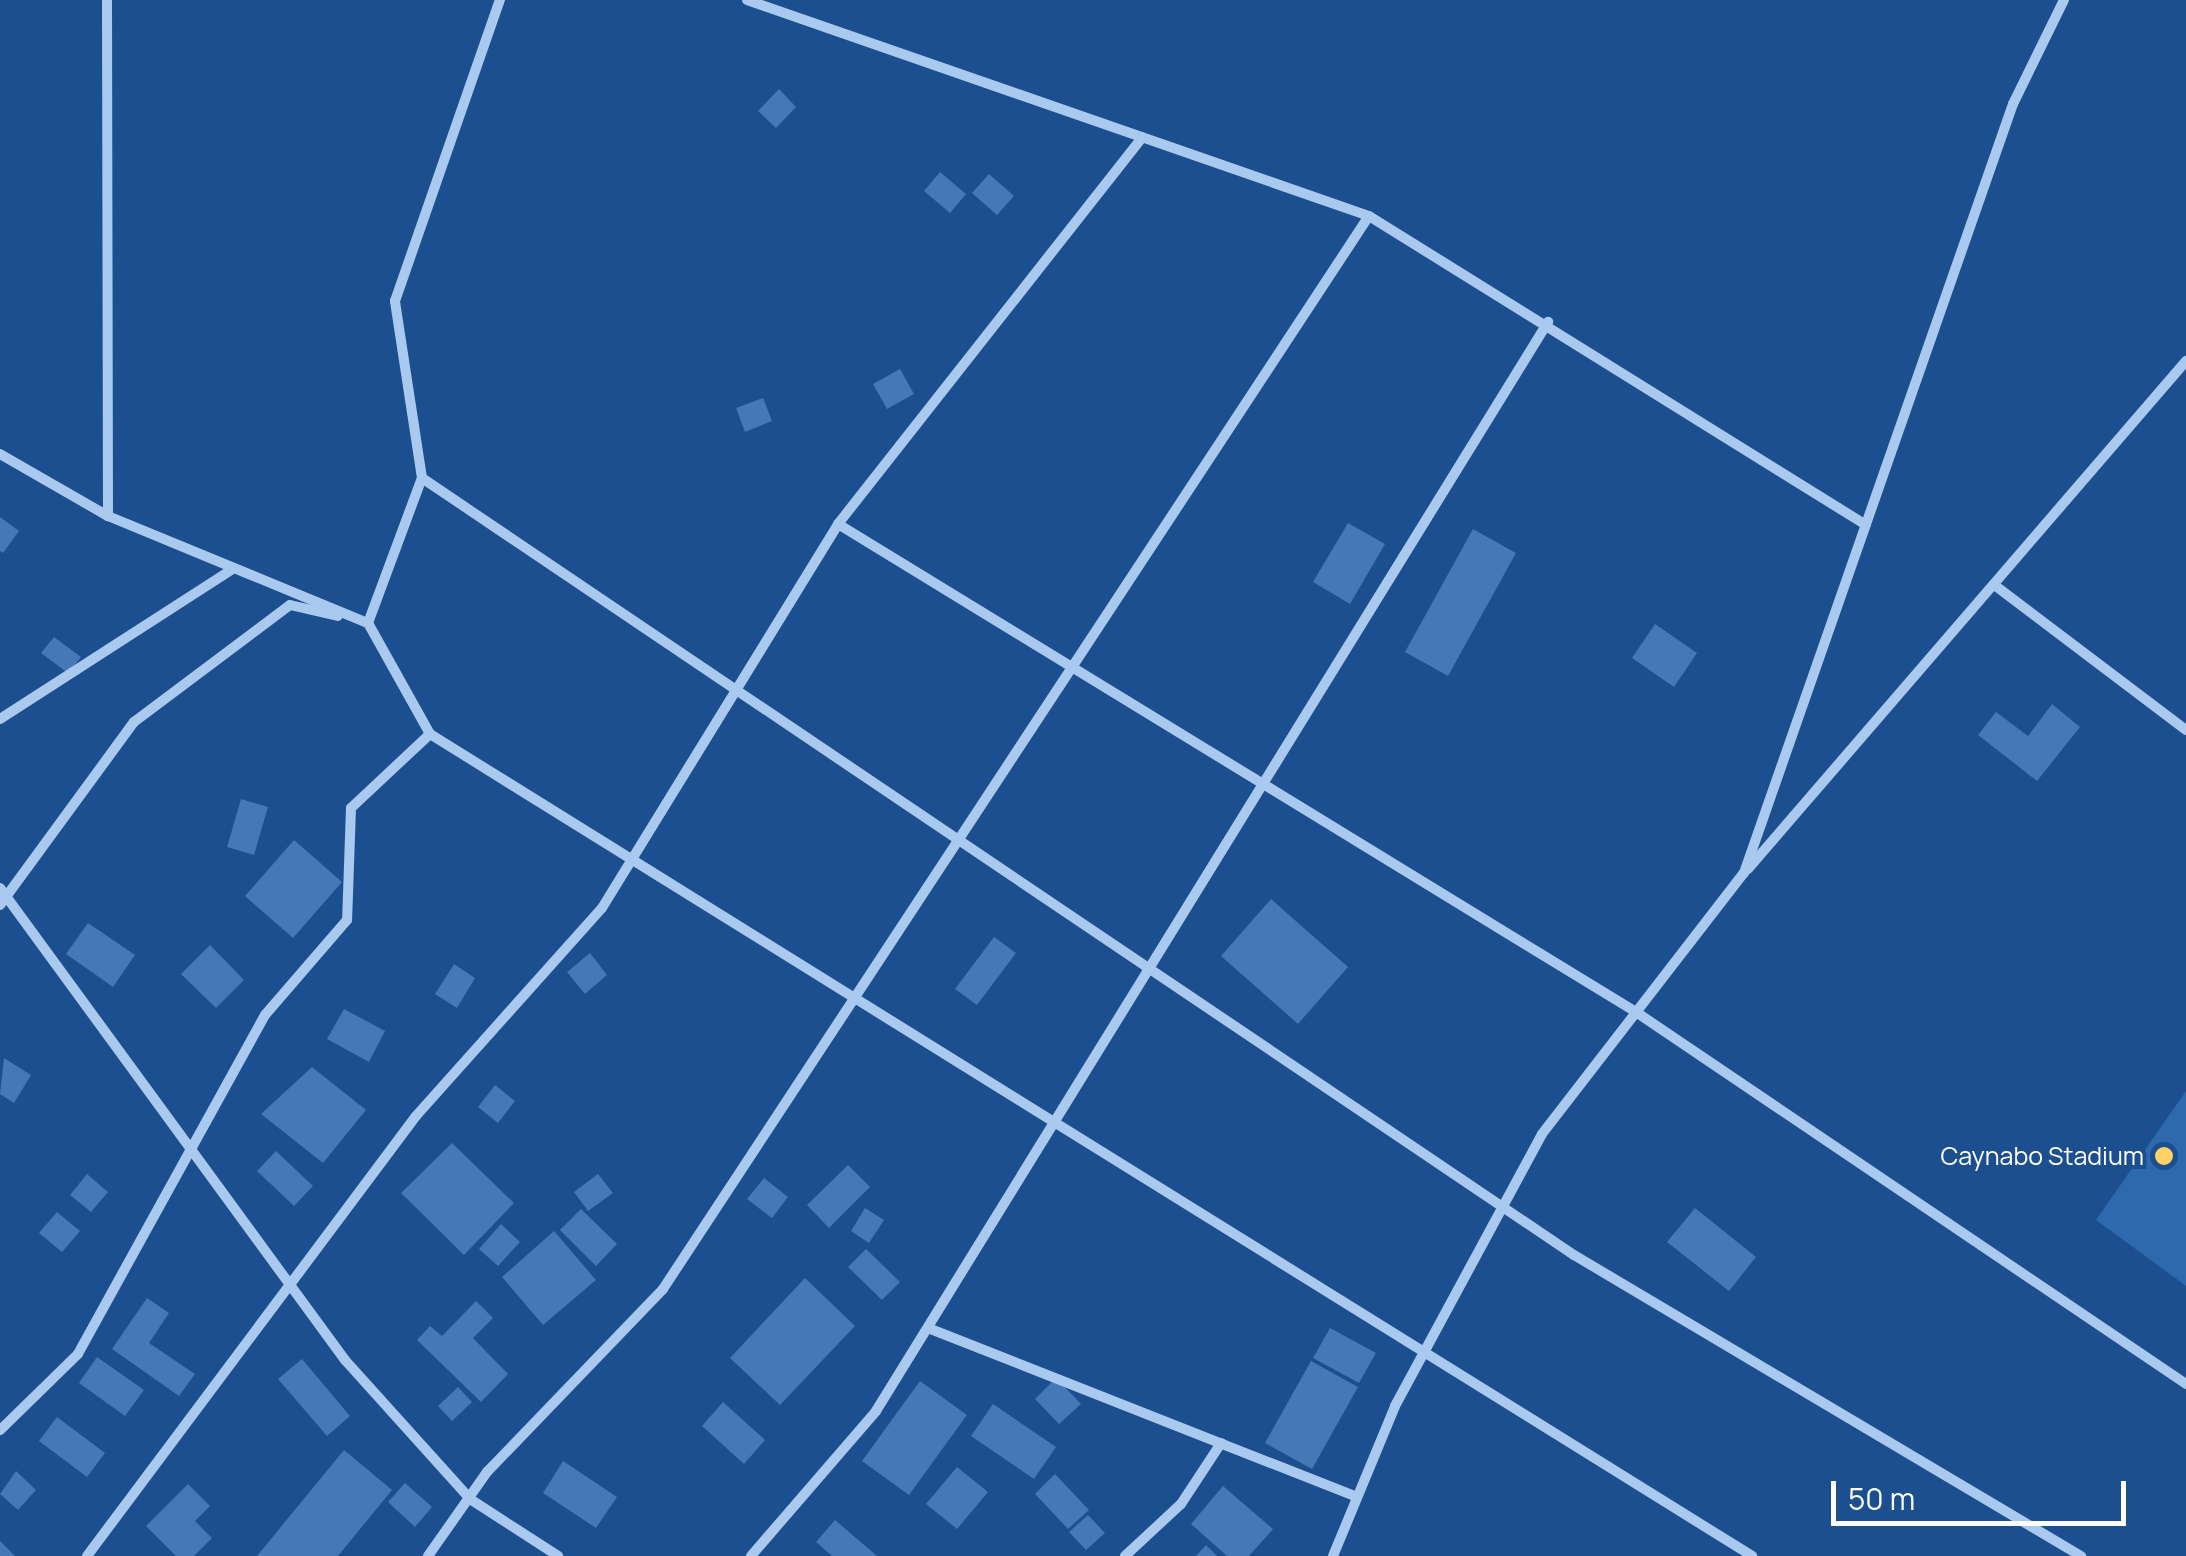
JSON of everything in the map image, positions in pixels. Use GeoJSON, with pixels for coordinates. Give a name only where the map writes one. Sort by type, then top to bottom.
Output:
{"type":"FeatureCollection","features":[{"type":"Feature","properties":{"kind":"street"},"geometry":{"type":"LineString","coordinates":[[107,0],[108,516]]}},
{"type":"Feature","properties":{"kind":"street"},"geometry":{"type":"LineString","coordinates":[[368,622],[422,478],[395,300],[500,0]]}},
{"type":"Feature","properties":{"kind":"street"},"geometry":{"type":"LineString","coordinates":[[747,0],[1369,216],[1548,322],[1866,524]]}},
{"type":"Feature","properties":{"kind":"street"},"geometry":{"type":"LineString","coordinates":[[1744,873],[2013,104],[2064,0]]}},
{"type":"Feature","properties":{"kind":"street"},"geometry":{"type":"LineString","coordinates":[[87,1556],[290,1290],[416,1116],[602,908],[838,524],[1142,137]]}},
{"type":"Feature","properties":{"kind":"street"},"geometry":{"type":"LineString","coordinates":[[428,1556],[470,1499],[663,1289],[1369,216]]}},
{"type":"Feature","properties":{"kind":"street"},"geometry":{"type":"LineString","coordinates":[[751,1556],[876,1412],[1548,322]]}},
{"type":"Feature","properties":{"kind":"street"},"geometry":{"type":"LineString","coordinates":[[1337,1554],[1357,1497],[1424,1353],[1542,1134],[1744,873],[1997,587],[2186,361]]}},
{"type":"Feature","properties":{"kind":"street"},"geometry":{"type":"LineString","coordinates":[[0,454],[108,516],[368,622],[430,734],[1752,1556]]}},
{"type":"Feature","properties":{"kind":"street"},"geometry":{"type":"LineString","coordinates":[[422,478],[1502,1207],[2081,1556]]}},
{"type":"Feature","properties":{"kind":"street"},"geometry":{"type":"LineString","coordinates":[[838,524],[1636,1012],[2186,1384]]}},
{"type":"Feature","properties":{"kind":"street"},"geometry":{"type":"LineString","coordinates":[[0,719],[234,568]]}},
{"type":"Feature","properties":{"kind":"street"},"geometry":{"type":"LineString","coordinates":[[1997,587],[2186,730]]}},
{"type":"Feature","properties":{"kind":"street"},"geometry":{"type":"LineString","coordinates":[[368,622],[290,605],[134,722],[2,897],[187,1156],[290,1290],[470,1499],[558,1556]]}},
{"type":"Feature","properties":{"kind":"street"},"geometry":{"type":"LineString","coordinates":[[0,1430],[78,1354],[265,1015],[347,920],[351,808],[430,734]]}},
{"type":"Feature","properties":{"kind":"street"},"geometry":{"type":"LineString","coordinates":[[928,1328],[1357,1497]]}},
{"type":"Feature","properties":{"kind":"street"},"geometry":{"type":"LineString","coordinates":[[1125,1556],[1181,1504],[1221,1443]]}},
{"type":"Feature","properties":{"kind":"shaded area","name":"Caynabo Stadium"},"geometry":{"type":"Polygon","coordinates":[[[2186,1091],[2186,1286],[2096,1220],[2186,1091]]]}},
{"type":"Feature","properties":{"kind":"building"},"geometry":{"type":"Polygon","coordinates":[[[779,89],[796,107],[776,128],[758,111],[779,89]]]}},
{"type":"Feature","properties":{"kind":"building"},"geometry":{"type":"Polygon","coordinates":[[[940,172],[966,194],[950,213],[924,191],[940,172]]]}},
{"type":"Feature","properties":{"kind":"building"},"geometry":{"type":"Polygon","coordinates":[[[989,174],[1014,196],[997,215],[972,193],[989,174]]]}},
{"type":"Feature","properties":{"kind":"building"},"geometry":{"type":"Polygon","coordinates":[[[900,369],[914,394],[887,409],[873,384],[900,369]]]}},
{"type":"Feature","properties":{"kind":"building"},"geometry":{"type":"Polygon","coordinates":[[[763,398],[772,421],[745,432],[736,408],[763,398]]]}},
{"type":"Feature","properties":{"kind":"building"},"geometry":{"type":"Polygon","coordinates":[[[0,517],[19,531],[3,553],[0,551],[0,517]]]}},
{"type":"Feature","properties":{"kind":"building"},"geometry":{"type":"Polygon","coordinates":[[[1348,523],[1385,544],[1350,604],[1313,582],[1348,523]]]}},
{"type":"Feature","properties":{"kind":"building"},"geometry":{"type":"Polygon","coordinates":[[[1473,529],[1516,553],[1448,676],[1405,652],[1473,529]]]}},
{"type":"Feature","properties":{"kind":"building"},"geometry":{"type":"Polygon","coordinates":[[[1655,624],[1697,653],[1674,687],[1632,658],[1655,624]]]}},
{"type":"Feature","properties":{"kind":"building"},"geometry":{"type":"Polygon","coordinates":[[[54,637],[81,657],[68,673],[41,653],[54,637]]]}},
{"type":"Feature","properties":{"kind":"building"},"geometry":{"type":"Polygon","coordinates":[[[2052,704],[2080,727],[2037,781],[1978,735],[1996,712],[2028,736],[2052,704]]]}},
{"type":"Feature","properties":{"kind":"building"},"geometry":{"type":"Polygon","coordinates":[[[241,799],[268,807],[254,855],[227,847],[241,799]]]}},
{"type":"Feature","properties":{"kind":"building"},"geometry":{"type":"Polygon","coordinates":[[[294,840],[342,882],[293,938],[245,896],[294,840]]]}},
{"type":"Feature","properties":{"kind":"building"},"geometry":{"type":"Polygon","coordinates":[[[1271,899],[1348,967],[1298,1024],[1221,956],[1271,899]]]}},
{"type":"Feature","properties":{"kind":"building"},"geometry":{"type":"Polygon","coordinates":[[[88,923],[135,955],[113,987],[66,954],[88,923]]]}},
{"type":"Feature","properties":{"kind":"building"},"geometry":{"type":"Polygon","coordinates":[[[994,937],[1016,953],[977,1005],[955,989],[994,937]]]}},
{"type":"Feature","properties":{"kind":"building"},"geometry":{"type":"Polygon","coordinates":[[[210,945],[244,980],[216,1008],[181,974],[210,945]]]}},
{"type":"Feature","properties":{"kind":"building"},"geometry":{"type":"Polygon","coordinates":[[[590,953],[607,975],[585,994],[567,972],[590,953]]]}},
{"type":"Feature","properties":{"kind":"building"},"geometry":{"type":"Polygon","coordinates":[[[454,964],[475,978],[457,1008],[435,994],[454,964]]]}},
{"type":"Feature","properties":{"kind":"building"},"geometry":{"type":"Polygon","coordinates":[[[344,1009],[385,1031],[369,1062],[327,1039],[344,1009]]]}},
{"type":"Feature","properties":{"kind":"building"},"geometry":{"type":"Polygon","coordinates":[[[4,1058],[31,1075],[14,1103],[0,1094],[4,1058]]]}},
{"type":"Feature","properties":{"kind":"building"},"geometry":{"type":"Polygon","coordinates":[[[312,1067],[366,1110],[323,1163],[261,1114],[312,1067]]]}},
{"type":"Feature","properties":{"kind":"building"},"geometry":{"type":"Polygon","coordinates":[[[495,1085],[515,1101],[498,1123],[478,1107],[495,1085]]]}},
{"type":"Feature","properties":{"kind":"building"},"geometry":{"type":"Polygon","coordinates":[[[452,1143],[514,1203],[464,1255],[401,1193],[452,1143]]]}},
{"type":"Feature","properties":{"kind":"building"},"geometry":{"type":"Polygon","coordinates":[[[276,1151],[313,1186],[294,1206],[257,1171],[276,1151]]]}},
{"type":"Feature","properties":{"kind":"building"},"geometry":{"type":"Polygon","coordinates":[[[848,1165],[870,1187],[829,1228],[807,1205],[848,1165]]]}},
{"type":"Feature","properties":{"kind":"building"},"geometry":{"type":"Polygon","coordinates":[[[87,1174],[108,1192],[91,1212],[70,1195],[87,1174]]]}},
{"type":"Feature","properties":{"kind":"building"},"geometry":{"type":"Polygon","coordinates":[[[598,1174],[613,1193],[588,1211],[574,1192],[598,1174]]]}},
{"type":"Feature","properties":{"kind":"building"},"geometry":{"type":"Polygon","coordinates":[[[764,1178],[788,1197],[772,1218],[747,1199],[764,1178]]]}},
{"type":"Feature","properties":{"kind":"building"},"geometry":{"type":"Polygon","coordinates":[[[865,1208],[884,1220],[869,1243],[851,1231],[865,1208]]]}},
{"type":"Feature","properties":{"kind":"building"},"geometry":{"type":"Polygon","coordinates":[[[1695,1208],[1756,1257],[1729,1291],[1667,1242],[1695,1208]]]}},
{"type":"Feature","properties":{"kind":"building"},"geometry":{"type":"Polygon","coordinates":[[[581,1209],[617,1244],[596,1266],[560,1230],[581,1209]]]}},
{"type":"Feature","properties":{"kind":"building"},"geometry":{"type":"Polygon","coordinates":[[[57,1212],[80,1231],[62,1252],[39,1233],[57,1212]]]}},
{"type":"Feature","properties":{"kind":"building"},"geometry":{"type":"Polygon","coordinates":[[[501,1224],[520,1242],[498,1266],[479,1249],[501,1224]]]}},
{"type":"Feature","properties":{"kind":"building"},"geometry":{"type":"Polygon","coordinates":[[[554,1231],[596,1280],[543,1325],[502,1277],[554,1231]]]}},
{"type":"Feature","properties":{"kind":"building"},"geometry":{"type":"Polygon","coordinates":[[[866,1249],[900,1282],[882,1300],[848,1267],[866,1249]]]}},
{"type":"Feature","properties":{"kind":"building"},"geometry":{"type":"Polygon","coordinates":[[[805,1278],[855,1326],[780,1405],[730,1358],[805,1278]]]}},
{"type":"Feature","properties":{"kind":"building"},"geometry":{"type":"Polygon","coordinates":[[[147,1298],[169,1313],[149,1343],[195,1374],[179,1396],[112,1349],[147,1298]]]}},
{"type":"Feature","properties":{"kind":"building"},"geometry":{"type":"Polygon","coordinates":[[[476,1301],[493,1318],[473,1338],[508,1374],[481,1402],[417,1340],[430,1326],[442,1336],[476,1301]]]}},
{"type":"Feature","properties":{"kind":"building"},"geometry":{"type":"Polygon","coordinates":[[[1330,1328],[1376,1353],[1359,1383],[1313,1358],[1330,1328]]]}},
{"type":"Feature","properties":{"kind":"building"},"geometry":{"type":"Polygon","coordinates":[[[97,1357],[144,1390],[125,1416],[79,1383],[97,1357]]]}},
{"type":"Feature","properties":{"kind":"building"},"geometry":{"type":"Polygon","coordinates":[[[302,1359],[350,1416],[327,1436],[278,1379],[302,1359]]]}},
{"type":"Feature","properties":{"kind":"building"},"geometry":{"type":"Polygon","coordinates":[[[1311,1361],[1358,1387],[1312,1469],[1265,1443],[1311,1361]]]}},
{"type":"Feature","properties":{"kind":"building"},"geometry":{"type":"Polygon","coordinates":[[[1056,1378],[1081,1404],[1059,1424],[1035,1399],[1056,1378]]]}},
{"type":"Feature","properties":{"kind":"building"},"geometry":{"type":"Polygon","coordinates":[[[920,1381],[967,1415],[909,1495],[862,1461],[920,1381]]]}},
{"type":"Feature","properties":{"kind":"building"},"geometry":{"type":"Polygon","coordinates":[[[458,1387],[472,1402],[452,1421],[438,1406],[458,1387]]]}},
{"type":"Feature","properties":{"kind":"building"},"geometry":{"type":"Polygon","coordinates":[[[723,1402],[765,1440],[744,1464],[702,1426],[723,1402]]]}},
{"type":"Feature","properties":{"kind":"building"},"geometry":{"type":"Polygon","coordinates":[[[993,1404],[1056,1447],[1034,1479],[971,1436],[993,1404]]]}},
{"type":"Feature","properties":{"kind":"building"},"geometry":{"type":"Polygon","coordinates":[[[57,1417],[105,1453],[87,1477],[39,1441],[57,1417]]]}},
{"type":"Feature","properties":{"kind":"building"},"geometry":{"type":"Polygon","coordinates":[[[344,1450],[392,1490],[338,1556],[257,1556],[344,1450]]]}},
{"type":"Feature","properties":{"kind":"building"},"geometry":{"type":"Polygon","coordinates":[[[563,1461],[617,1497],[596,1528],[543,1493],[563,1461]]]}},
{"type":"Feature","properties":{"kind":"building"},"geometry":{"type":"Polygon","coordinates":[[[957,1467],[988,1492],[957,1529],[926,1504],[957,1467]]]}},
{"type":"Feature","properties":{"kind":"building"},"geometry":{"type":"Polygon","coordinates":[[[16,1471],[36,1490],[18,1510],[0,1494],[16,1471]]]}},
{"type":"Feature","properties":{"kind":"building"},"geometry":{"type":"Polygon","coordinates":[[[1055,1474],[1089,1510],[1068,1529],[1035,1494],[1055,1474]]]}},
{"type":"Feature","properties":{"kind":"building"},"geometry":{"type":"Polygon","coordinates":[[[405,1483],[432,1507],[415,1527],[388,1502],[405,1483]]]}},
{"type":"Feature","properties":{"kind":"building"},"geometry":{"type":"Polygon","coordinates":[[[188,1484],[210,1506],[195,1521],[212,1538],[194,1556],[176,1556],[146,1526],[188,1484]]]}},
{"type":"Feature","properties":{"kind":"building"},"geometry":{"type":"Polygon","coordinates":[[[1223,1486],[1273,1529],[1249,1556],[1227,1556],[1191,1524],[1223,1486]]]}},
{"type":"Feature","properties":{"kind":"building"},"geometry":{"type":"Polygon","coordinates":[[[1088,1515],[1105,1533],[1086,1550],[1069,1532],[1088,1515]]]}},
{"type":"Feature","properties":{"kind":"building"},"geometry":{"type":"Polygon","coordinates":[[[835,1520],[877,1556],[832,1556],[816,1542],[835,1520]]]}},
{"type":"Feature","properties":{"kind":"building"},"geometry":{"type":"Polygon","coordinates":[[[0,1541],[15,1556],[0,1556],[0,1541]]]}},
{"type":"Feature","properties":{"kind":"building"},"geometry":{"type":"Polygon","coordinates":[[[1206,1545],[1217,1556],[1196,1556],[1206,1545]]]}},
{"type":"Feature","properties":{"kind":"place","name":"Caynabo Stadium"},"geometry":{"type":"Point","coordinates":[2164,1156]}}]}
